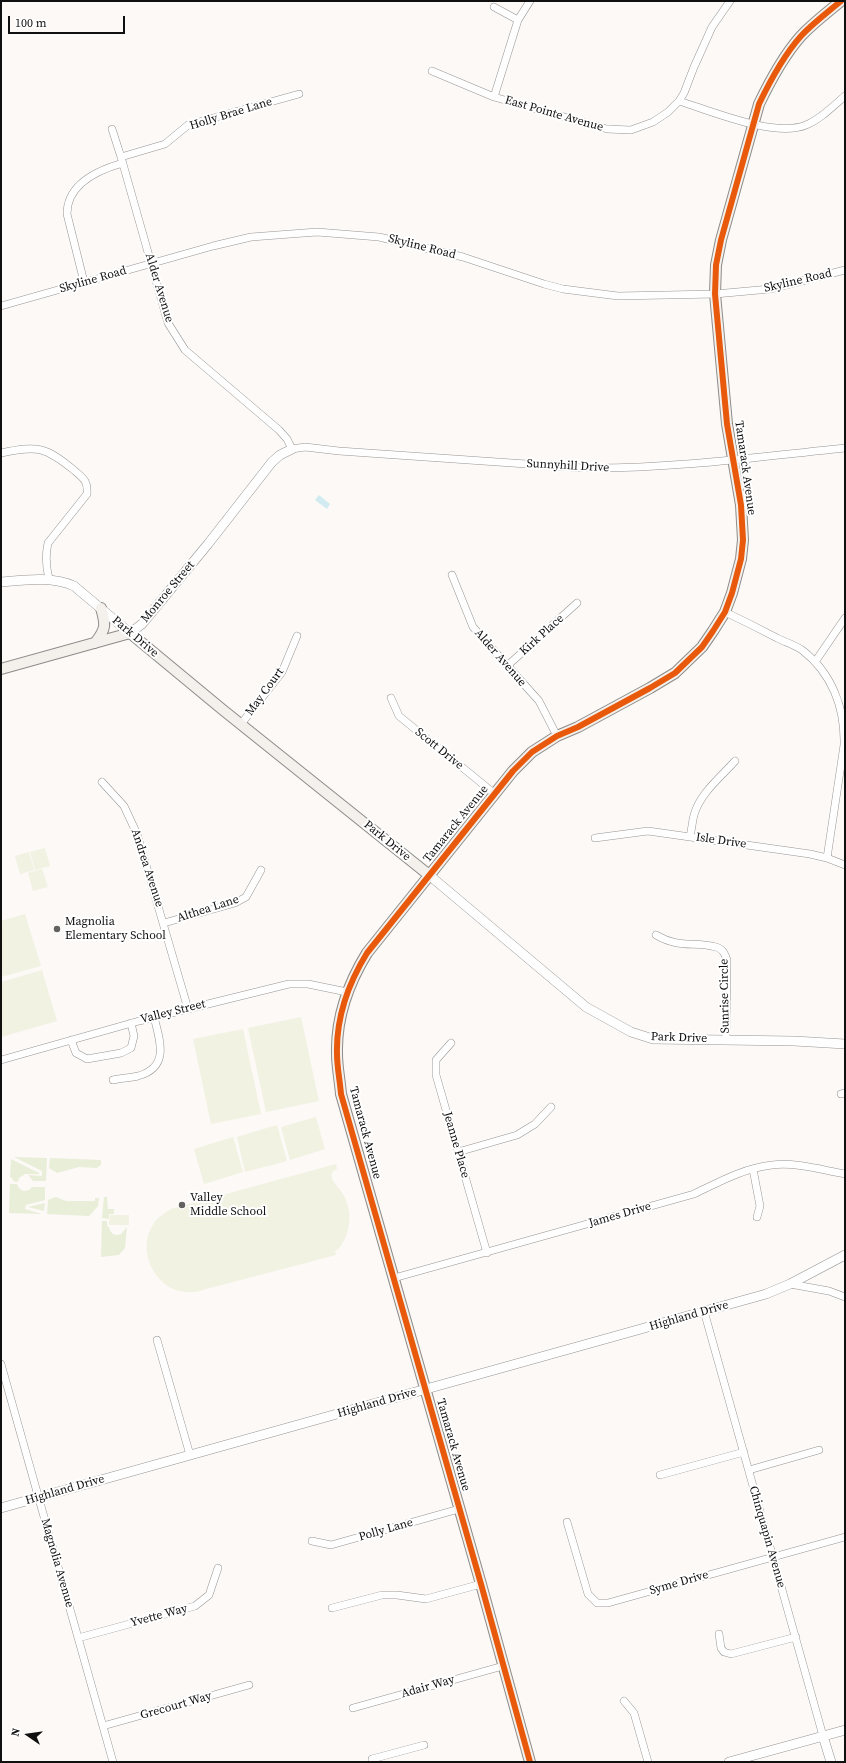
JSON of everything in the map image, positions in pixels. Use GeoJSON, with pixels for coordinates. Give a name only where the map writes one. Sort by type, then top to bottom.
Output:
{"type":"FeatureCollection","features":[{"type":"Feature","properties":{"kind":"main road","name":"Tamarack Avenue"},"geometry":{"type":"LineString","coordinates":[[530,1762],[426,1389],[341,1094],[337,1055],[337,1036],[347,992],[356,971],[367,953],[513,770],[532,752],[557,736],[578,727],[675,673],[702,647],[725,612],[734,587],[741,559],[742,505],[733,460],[728,424],[715,294],[716,265],[721,240],[759,104],[772,79],[802,35],[842,1]]}},
{"type":"Feature","properties":{"kind":"main road"},"geometry":{"type":"LineString","coordinates":[[95,643],[104,632],[105,621],[101,608]]}},
{"type":"Feature","properties":{"kind":"main road","name":"Monroe Street"},"geometry":{"type":"LineString","coordinates":[[1,669],[130,633]]}},
{"type":"Feature","properties":{"kind":"main road","name":"Park Drive"},"geometry":{"type":"LineString","coordinates":[[130,633],[429,874]]}},
{"type":"Feature","properties":{"kind":"street"},"geometry":{"type":"LineString","coordinates":[[494,97],[518,20],[530,1]]}},
{"type":"Feature","properties":{"kind":"street","name":"East Pointe Avenue"},"geometry":{"type":"LineString","coordinates":[[432,71],[494,97],[607,129],[631,130],[653,122],[668,112],[679,101],[689,82],[712,27],[730,1]]}},
{"type":"Feature","properties":{"kind":"street"},"geometry":{"type":"LineString","coordinates":[[494,7],[518,20]]}},
{"type":"Feature","properties":{"kind":"street","name":"Holly Brae Lane"},"geometry":{"type":"LineString","coordinates":[[84,282],[67,214],[67,203],[73,191],[91,176],[110,165],[165,144],[188,125],[299,94]]}},
{"type":"Feature","properties":{"kind":"street"},"geometry":{"type":"LineString","coordinates":[[679,101],[754,124],[772,128],[793,128],[806,125],[820,117],[845,96]]}},
{"type":"Feature","properties":{"kind":"street","name":"Alder Avenue"},"geometry":{"type":"LineString","coordinates":[[112,129],[168,322],[185,350],[279,430],[287,439],[292,449]]}},
{"type":"Feature","properties":{"kind":"street","name":"Skyline Road"},"geometry":{"type":"LineString","coordinates":[[1,306],[151,263],[251,237],[317,232],[379,237],[463,257],[563,289],[618,296],[715,294],[770,289],[845,270]]}},
{"type":"Feature","properties":{"kind":"street","name":"Sunnyhill Drive"},"geometry":{"type":"LineString","coordinates":[[292,449],[305,447],[347,452],[584,468],[621,468],[733,460],[845,448]]}},
{"type":"Feature","properties":{"kind":"street"},"geometry":{"type":"LineString","coordinates":[[1,453],[23,448],[52,453],[83,477],[87,486],[87,494],[48,543],[46,551],[46,564],[49,579]]}},
{"type":"Feature","properties":{"kind":"street","name":"Monroe Street"},"geometry":{"type":"LineString","coordinates":[[130,633],[147,618],[272,462],[280,455],[292,449]]}},
{"type":"Feature","properties":{"kind":"street","name":"Alder Avenue"},"geometry":{"type":"LineString","coordinates":[[452,575],[473,627],[539,701],[557,736]]}},
{"type":"Feature","properties":{"kind":"street","name":"Park Drive"},"geometry":{"type":"LineString","coordinates":[[1,582],[49,579],[74,586],[130,633]]}},
{"type":"Feature","properties":{"kind":"street","name":"Kirk Place"},"geometry":{"type":"LineString","coordinates":[[507,666],[577,603]]}},
{"type":"Feature","properties":{"kind":"street"},"geometry":{"type":"LineString","coordinates":[[725,612],[801,650],[815,662],[832,685],[842,709],[844,745],[828,858]]}},
{"type":"Feature","properties":{"kind":"street"},"geometry":{"type":"LineString","coordinates":[[815,662],[845,618]]}},
{"type":"Feature","properties":{"kind":"street","name":"May Court"},"geometry":{"type":"LineString","coordinates":[[241,724],[282,672],[297,636]]}},
{"type":"Feature","properties":{"kind":"street","name":"Scott Drive"},"geometry":{"type":"LineString","coordinates":[[391,698],[399,716],[495,794]]}},
{"type":"Feature","properties":{"kind":"street"},"geometry":{"type":"LineString","coordinates":[[690,836],[694,814],[700,802],[735,761]]}},
{"type":"Feature","properties":{"kind":"street","name":"Andrea Avenue"},"geometry":{"type":"LineString","coordinates":[[102,782],[124,806],[137,834],[188,1009]]}},
{"type":"Feature","properties":{"kind":"street","name":"Isle Drive"},"geometry":{"type":"LineString","coordinates":[[595,838],[648,831],[810,854],[828,858],[845,866]]}},
{"type":"Feature","properties":{"kind":"street","name":"Althea Lane"},"geometry":{"type":"LineString","coordinates":[[164,923],[235,903],[246,896],[261,870]]}},
{"type":"Feature","properties":{"kind":"street","name":"Park Drive"},"geometry":{"type":"LineString","coordinates":[[429,874],[586,1007],[631,1032],[653,1039],[845,1044]]}},
{"type":"Feature","properties":{"kind":"street","name":"Sunrise Circle"},"geometry":{"type":"LineString","coordinates":[[656,935],[677,944],[717,947],[725,952],[727,960],[726,1040]]}},
{"type":"Feature","properties":{"kind":"street","name":"Valley Street"},"geometry":{"type":"LineString","coordinates":[[1,1060],[131,1023],[289,984],[308,984],[347,992]]}},
{"type":"Feature","properties":{"kind":"street"},"geometry":{"type":"LineString","coordinates":[[113,1080],[138,1076],[150,1071],[156,1064],[160,1057],[161,1046],[154,1017]]}},
{"type":"Feature","properties":{"kind":"street"},"geometry":{"type":"LineString","coordinates":[[71,1040],[76,1053],[87,1059],[121,1053],[131,1048],[134,1036],[131,1023]]}},
{"type":"Feature","properties":{"kind":"street","name":"Jeanne Place"},"geometry":{"type":"LineString","coordinates":[[451,1043],[436,1060],[436,1075],[487,1253]]}},
{"type":"Feature","properties":{"kind":"street"},"geometry":{"type":"LineString","coordinates":[[458,1152],[517,1135],[535,1124],[551,1107]]}},
{"type":"Feature","properties":{"kind":"street","name":"James Drive"},"geometry":{"type":"LineString","coordinates":[[394,1278],[694,1194],[736,1173],[753,1169],[772,1165],[796,1165],[845,1174]]}},
{"type":"Feature","properties":{"kind":"street"},"geometry":{"type":"LineString","coordinates":[[753,1169],[760,1206],[757,1217]]}},
{"type":"Feature","properties":{"kind":"street","name":"Highland Drive"},"geometry":{"type":"LineString","coordinates":[[1,1508],[766,1294],[790,1284],[845,1255]]}},
{"type":"Feature","properties":{"kind":"street"},"geometry":{"type":"LineString","coordinates":[[790,1284],[829,1291],[845,1297]]}},
{"type":"Feature","properties":{"kind":"street","name":"Chinquapin Avenue"},"geometry":{"type":"LineString","coordinates":[[704,1311],[831,1762]]}},
{"type":"Feature","properties":{"kind":"street"},"geometry":{"type":"LineString","coordinates":[[157,1340],[190,1455]]}},
{"type":"Feature","properties":{"kind":"street","name":"Magnolia Avenue"},"geometry":{"type":"LineString","coordinates":[[1,1364],[113,1762]]}},
{"type":"Feature","properties":{"kind":"street"},"geometry":{"type":"LineString","coordinates":[[749,1470],[819,1450]]}},
{"type":"Feature","properties":{"kind":"street"},"geometry":{"type":"LineString","coordinates":[[660,1475],[744,1452]]}},
{"type":"Feature","properties":{"kind":"street","name":"Polly Lane"},"geometry":{"type":"LineString","coordinates":[[312,1541],[330,1545],[459,1509]]}},
{"type":"Feature","properties":{"kind":"street","name":"Syme Drive"},"geometry":{"type":"LineString","coordinates":[[567,1522],[588,1594],[597,1603],[608,1604],[845,1537]]}},
{"type":"Feature","properties":{"kind":"street","name":"Yvette Way"},"geometry":{"type":"LineString","coordinates":[[78,1638],[196,1606],[209,1594],[218,1568]]}},
{"type":"Feature","properties":{"kind":"street"},"geometry":{"type":"LineString","coordinates":[[332,1608],[382,1595],[397,1595],[426,1599],[481,1584]]}},
{"type":"Feature","properties":{"kind":"street"},"geometry":{"type":"LineString","coordinates":[[719,1634],[721,1648],[724,1652],[731,1654],[796,1637]]}},
{"type":"Feature","properties":{"kind":"street","name":"Adair Way"},"geometry":{"type":"LineString","coordinates":[[353,1708],[502,1666]]}},
{"type":"Feature","properties":{"kind":"street","name":"Grecourt Way"},"geometry":{"type":"LineString","coordinates":[[103,1726],[250,1685]]}},
{"type":"Feature","properties":{"kind":"street"},"geometry":{"type":"LineString","coordinates":[[624,1701],[634,1713],[648,1762]]}},
{"type":"Feature","properties":{"kind":"street"},"geometry":{"type":"LineString","coordinates":[[729,1762],[845,1730]]}},
{"type":"Feature","properties":{"kind":"street"},"geometry":{"type":"LineString","coordinates":[[372,1762],[372,1759],[424,1745]]}},
{"type":"Feature","properties":{"kind":"green space"},"geometry":{"type":"Polygon","coordinates":[[[45,848],[50,866],[35,870],[30,852],[45,848]]]}},
{"type":"Feature","properties":{"kind":"green space"},"geometry":{"type":"Polygon","coordinates":[[[29,852],[34,870],[20,874],[15,856],[29,852]]]}},
{"type":"Feature","properties":{"kind":"green space"},"geometry":{"type":"Polygon","coordinates":[[[42,869],[48,887],[33,891],[28,873],[42,869]]]}},
{"type":"Feature","properties":{"kind":"green space"},"geometry":{"type":"Polygon","coordinates":[[[25,914],[41,966],[1,977],[1,921],[25,914]]]}},
{"type":"Feature","properties":{"kind":"green space"},"geometry":{"type":"Polygon","coordinates":[[[42,970],[57,1021],[1,1037],[1,982],[42,970]]]}},
{"type":"Feature","properties":{"kind":"green space"},"geometry":{"type":"Polygon","coordinates":[[[301,1017],[319,1101],[266,1112],[248,1028],[301,1017]]]}},
{"type":"Feature","properties":{"kind":"green space"},"geometry":{"type":"Polygon","coordinates":[[[243,1029],[261,1114],[211,1124],[193,1039],[243,1029]]]}},
{"type":"Feature","properties":{"kind":"green space"},"geometry":{"type":"Polygon","coordinates":[[[316,1117],[325,1149],[290,1160],[281,1127],[316,1117]]]}},
{"type":"Feature","properties":{"kind":"green space"},"geometry":{"type":"Polygon","coordinates":[[[277,1125],[287,1161],[245,1172],[237,1137],[277,1125]]]}},
{"type":"Feature","properties":{"kind":"green space"},"geometry":{"type":"Polygon","coordinates":[[[233,1137],[243,1172],[204,1184],[194,1149],[233,1137]]]}},
{"type":"Feature","properties":{"kind":"green space"},"geometry":{"type":"Polygon","coordinates":[[[14,1157],[47,1158],[46,1181],[33,1181],[28,1175],[42,1176],[42,1171],[14,1157]]]}},
{"type":"Feature","properties":{"kind":"green space"},"geometry":{"type":"Polygon","coordinates":[[[50,1158],[101,1160],[101,1165],[97,1168],[79,1167],[57,1173],[49,1168],[50,1158]]]}},
{"type":"Feature","properties":{"kind":"green space"},"geometry":{"type":"Polygon","coordinates":[[[11,1159],[39,1174],[25,1174],[19,1178],[18,1182],[13,1181],[10,1177],[11,1159]]]}},
{"type":"Feature","properties":{"kind":"green space"},"geometry":{"type":"Polygon","coordinates":[[[336,1164],[337,1169],[332,1172],[332,1178],[346,1201],[349,1213],[349,1224],[346,1236],[340,1247],[335,1251],[336,1255],[195,1292],[180,1291],[171,1288],[163,1282],[152,1268],[148,1259],[147,1250],[149,1232],[154,1223],[171,1209],[336,1164]]]}},
{"type":"Feature","properties":{"kind":"green space"},"geometry":{"type":"Polygon","coordinates":[[[10,1184],[17,1184],[23,1191],[29,1190],[32,1187],[45,1187],[45,1200],[26,1205],[25,1209],[42,1214],[9,1213],[10,1184]]]}},
{"type":"Feature","properties":{"kind":"green space"},"geometry":{"type":"Polygon","coordinates":[[[56,1197],[66,1201],[95,1201],[95,1198],[99,1198],[98,1206],[89,1216],[47,1214],[48,1200],[56,1197]]]}},
{"type":"Feature","properties":{"kind":"green space"},"geometry":{"type":"Polygon","coordinates":[[[104,1197],[107,1197],[108,1209],[114,1209],[114,1214],[109,1214],[109,1219],[102,1218],[104,1197]]]}},
{"type":"Feature","properties":{"kind":"green space"},"geometry":{"type":"Polygon","coordinates":[[[45,1203],[44,1211],[28,1207],[45,1203]]]}},
{"type":"Feature","properties":{"kind":"green space"},"geometry":{"type":"Polygon","coordinates":[[[110,1215],[129,1215],[129,1225],[109,1225],[110,1215]]]}},
{"type":"Feature","properties":{"kind":"green space"},"geometry":{"type":"Polygon","coordinates":[[[102,1221],[107,1221],[107,1226],[115,1235],[121,1234],[127,1227],[125,1248],[119,1255],[101,1257],[102,1221]]]}},
{"type":"Feature","properties":{"kind":"water"},"geometry":{"type":"Polygon","coordinates":[[[319,495],[330,504],[327,509],[315,500],[319,495]]]}},
{"type":"Feature","properties":{"kind":"cycle path"},"geometry":{"type":"LineString","coordinates":[[530,1762],[481,1584],[341,1094],[337,1059],[337,1041],[341,1014],[354,977],[367,953],[513,771],[532,752],[557,736],[578,727],[675,673],[702,647],[725,612],[732,593],[741,559],[743,540],[741,505],[727,424],[715,294],[716,265],[721,240],[759,104],[778,68],[795,43],[810,27],[841,1]]}},
{"type":"Feature","properties":{"kind":"place","name":"Magnolia Elementary School"},"geometry":{"type":"Point","coordinates":[57,929]}},
{"type":"Feature","properties":{"kind":"place","name":"Valley Middle School"},"geometry":{"type":"Point","coordinates":[182,1205]}}]}
